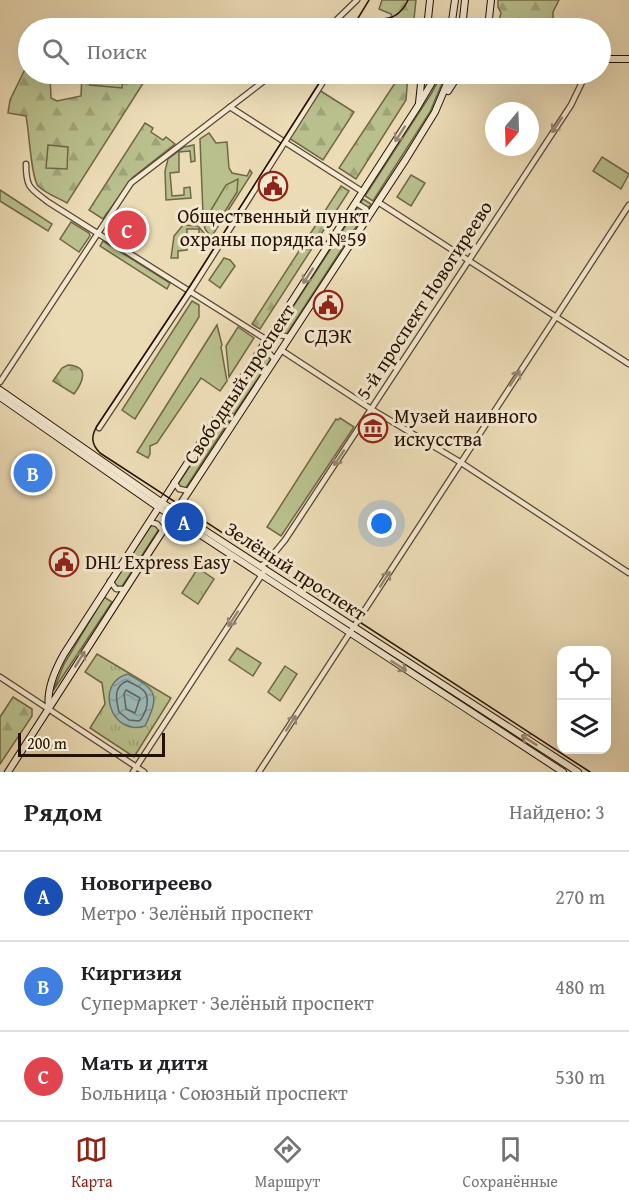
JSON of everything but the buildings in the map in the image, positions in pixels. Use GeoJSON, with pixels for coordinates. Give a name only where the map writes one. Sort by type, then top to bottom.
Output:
{"type":"FeatureCollection","features":[{"type":"Feature","properties":{"kind":"main road"},"geometry":{"type":"LineString","coordinates":[[428,18],[430,0]]}},
{"type":"Feature","properties":{"kind":"main road"},"geometry":{"type":"LineString","coordinates":[[452,18],[455,0]]}},
{"type":"Feature","properties":{"kind":"main road"},"geometry":{"type":"LineString","coordinates":[[463,18],[465,0]]}},
{"type":"Feature","properties":{"kind":"main road"},"geometry":{"type":"LineString","coordinates":[[489,18],[491,0]]}},
{"type":"Feature","properties":{"kind":"main road"},"geometry":{"type":"LineString","coordinates":[[611,59],[629,59]]}},
{"type":"Feature","properties":{"kind":"main road"},"geometry":{"type":"LineString","coordinates":[[418,106],[421,84]]}},
{"type":"Feature","properties":{"kind":"main road","name":"Свободный проспект"},"geometry":{"type":"LineString","coordinates":[[49,708],[49,693],[57,668],[110,581],[431,84]]}},
{"type":"Feature","properties":{"kind":"main road","name":"Свободный проспект"},"geometry":{"type":"LineString","coordinates":[[8,772],[378,202],[435,112],[447,84]]}},
{"type":"Feature","properties":{"kind":"main road"},"geometry":{"type":"LineString","coordinates":[[435,112],[453,84]]}},
{"type":"Feature","properties":{"kind":"main road","name":"Зелёный проспект"},"geometry":{"type":"LineString","coordinates":[[0,390],[159,505]]}},
{"type":"Feature","properties":{"kind":"main road","name":"Зелёный проспект"},"geometry":{"type":"LineString","coordinates":[[0,397],[562,772]]}},
{"type":"Feature","properties":{"kind":"main road","name":"Зелёный проспект"},"geometry":{"type":"LineString","coordinates":[[351,631],[578,772]]}},
{"type":"Feature","properties":{"kind":"street"},"geometry":{"type":"LineString","coordinates":[[338,18],[357,0]]}},
{"type":"Feature","properties":{"kind":"street"},"geometry":{"type":"LineString","coordinates":[[0,382],[134,180],[260,84]]}},
{"type":"Feature","properties":{"kind":"street"},"geometry":{"type":"LineString","coordinates":[[99,428],[191,291],[322,84]]}},
{"type":"Feature","properties":{"kind":"street","name":"5-й проспект Новогиреево"},"geometry":{"type":"LineString","coordinates":[[135,770],[266,563],[278,550],[371,410],[468,258],[570,105],[581,84]]}},
{"type":"Feature","properties":{"kind":"street"},"geometry":{"type":"LineString","coordinates":[[230,107],[363,192]]}},
{"type":"Feature","properties":{"kind":"street"},"geometry":{"type":"LineString","coordinates":[[26,164],[26,181],[32,190],[267,340]]}},
{"type":"Feature","properties":{"kind":"street"},"geometry":{"type":"LineString","coordinates":[[378,202],[629,364]]}},
{"type":"Feature","properties":{"kind":"street"},"geometry":{"type":"LineString","coordinates":[[356,203],[366,209],[369,215]]}},
{"type":"Feature","properties":{"kind":"street"},"geometry":{"type":"LineString","coordinates":[[259,772],[629,205]]}},
{"type":"Feature","properties":{"kind":"street"},"geometry":{"type":"LineString","coordinates":[[275,328],[280,335],[289,337]]}},
{"type":"Feature","properties":{"kind":"street"},"geometry":{"type":"LineString","coordinates":[[281,350],[371,410],[460,462],[629,573]]}},
{"type":"Feature","properties":{"kind":"street"},"geometry":{"type":"LineString","coordinates":[[260,351],[269,353],[274,360]]}},
{"type":"Feature","properties":{"kind":"street"},"geometry":{"type":"LineString","coordinates":[[174,482],[179,489],[189,491]]}},
{"type":"Feature","properties":{"kind":"street"},"geometry":{"type":"LineString","coordinates":[[149,522],[157,524],[163,531]]}},
{"type":"Feature","properties":{"kind":"street"},"geometry":{"type":"LineString","coordinates":[[110,581],[116,589],[125,589]]}},
{"type":"Feature","properties":{"kind":"street"},"geometry":{"type":"LineString","coordinates":[[0,677],[49,708],[135,770],[144,772]]}},
{"type":"Feature","properties":{"kind":"green space"},"geometry":{"type":"Polygon","coordinates":[[[382,0],[416,0],[414,18],[392,18],[391,14],[379,9],[382,0]]]}},
{"type":"Feature","properties":{"kind":"green space"},"geometry":{"type":"Polygon","coordinates":[[[498,0],[559,0],[553,12],[553,18],[500,18],[501,13],[498,0]]]}},
{"type":"Feature","properties":{"kind":"green space"},"geometry":{"type":"Polygon","coordinates":[[[18,84],[50,84],[51,98],[57,101],[81,96],[82,84],[143,84],[67,203],[38,186],[32,164],[26,116],[8,113],[10,100],[18,84]]]}},
{"type":"Feature","properties":{"kind":"green space"},"geometry":{"type":"Polygon","coordinates":[[[90,84],[122,84],[122,88],[90,84]]]}},
{"type":"Feature","properties":{"kind":"green space"},"geometry":{"type":"Polygon","coordinates":[[[394,84],[407,84],[406,100],[356,179],[339,168],[394,84]]]}},
{"type":"Feature","properties":{"kind":"green space"},"geometry":{"type":"Polygon","coordinates":[[[436,84],[442,84],[430,112],[373,201],[365,196],[436,84]]]}},
{"type":"Feature","properties":{"kind":"green space"},"geometry":{"type":"Polygon","coordinates":[[[319,90],[354,112],[323,160],[289,138],[319,90]]]}},
{"type":"Feature","properties":{"kind":"green space"},"geometry":{"type":"Polygon","coordinates":[[[145,123],[153,128],[151,132],[163,140],[166,137],[175,144],[132,178],[103,219],[89,210],[145,123]]]}},
{"type":"Feature","properties":{"kind":"green space"},"geometry":{"type":"Polygon","coordinates":[[[209,133],[216,143],[227,142],[229,168],[232,173],[247,176],[250,170],[252,173],[212,236],[204,226],[200,139],[209,133]]]}},
{"type":"Feature","properties":{"kind":"green space"},"geometry":{"type":"Polygon","coordinates":[[[48,145],[68,147],[67,169],[46,168],[48,145]]]}},
{"type":"Feature","properties":{"kind":"green space"},"geometry":{"type":"Polygon","coordinates":[[[194,145],[195,161],[191,162],[190,151],[179,152],[179,172],[170,173],[172,196],[184,195],[184,188],[190,187],[191,198],[166,200],[165,171],[168,159],[184,147],[194,145]]]}},
{"type":"Feature","properties":{"kind":"green space"},"geometry":{"type":"Polygon","coordinates":[[[602,157],[629,174],[621,189],[593,171],[602,157]]]}},
{"type":"Feature","properties":{"kind":"green space"},"geometry":{"type":"Polygon","coordinates":[[[411,175],[425,183],[411,206],[397,197],[411,175]]]}},
{"type":"Feature","properties":{"kind":"green space"},"geometry":{"type":"Polygon","coordinates":[[[238,179],[237,192],[219,221],[208,215],[226,185],[238,179]]]}},
{"type":"Feature","properties":{"kind":"green space"},"geometry":{"type":"Polygon","coordinates":[[[341,186],[349,191],[260,329],[252,324],[341,186]]]}},
{"type":"Feature","properties":{"kind":"green space"},"geometry":{"type":"Polygon","coordinates":[[[0,190],[52,224],[48,231],[0,201],[0,190]]]}},
{"type":"Feature","properties":{"kind":"green space"},"geometry":{"type":"Polygon","coordinates":[[[363,199],[371,204],[286,335],[278,330],[363,199]]]}},
{"type":"Feature","properties":{"kind":"green space"},"geometry":{"type":"Polygon","coordinates":[[[71,222],[89,233],[90,236],[79,252],[60,239],[71,222]]]}},
{"type":"Feature","properties":{"kind":"green space"},"geometry":{"type":"Polygon","coordinates":[[[183,225],[198,226],[204,233],[204,239],[199,239],[199,229],[187,229],[187,250],[178,251],[178,258],[171,258],[174,236],[183,225]]]}},
{"type":"Feature","properties":{"kind":"green space"},"geometry":{"type":"Polygon","coordinates":[[[103,241],[170,283],[167,289],[100,246],[103,241]]]}},
{"type":"Feature","properties":{"kind":"green space"},"geometry":{"type":"Polygon","coordinates":[[[224,258],[230,260],[235,266],[220,288],[209,280],[224,258]]]}},
{"type":"Feature","properties":{"kind":"green space"},"geometry":{"type":"Polygon","coordinates":[[[192,301],[199,305],[199,317],[135,419],[122,410],[192,301]]]}},
{"type":"Feature","properties":{"kind":"green space"},"geometry":{"type":"Polygon","coordinates":[[[217,325],[227,381],[220,391],[201,378],[157,443],[150,446],[148,458],[137,452],[217,325]]]}},
{"type":"Feature","properties":{"kind":"green space"},"geometry":{"type":"Polygon","coordinates":[[[238,327],[254,338],[229,377],[226,346],[238,327]]]}},
{"type":"Feature","properties":{"kind":"green space"},"geometry":{"type":"Polygon","coordinates":[[[263,354],[271,359],[234,414],[227,409],[263,354]]]}},
{"type":"Feature","properties":{"kind":"green space"},"geometry":{"type":"Polygon","coordinates":[[[68,365],[79,368],[83,375],[74,394],[53,381],[62,368],[68,365]]]}},
{"type":"Feature","properties":{"kind":"green space"},"geometry":{"type":"Polygon","coordinates":[[[224,414],[231,418],[185,489],[178,484],[224,414]]]}},
{"type":"Feature","properties":{"kind":"green space"},"geometry":{"type":"Polygon","coordinates":[[[340,418],[354,427],[281,536],[267,527],[336,419],[340,418]]]}},
{"type":"Feature","properties":{"kind":"green space"},"geometry":{"type":"Polygon","coordinates":[[[152,524],[159,529],[121,588],[113,583],[152,524]]]}},
{"type":"Feature","properties":{"kind":"green space"},"geometry":{"type":"Polygon","coordinates":[[[198,568],[214,579],[198,604],[182,593],[198,568]]]}},
{"type":"Feature","properties":{"kind":"green space"},"geometry":{"type":"Polygon","coordinates":[[[104,597],[112,602],[53,691],[64,664],[104,597]]]}},
{"type":"Feature","properties":{"kind":"green space"},"geometry":{"type":"Polygon","coordinates":[[[237,648],[261,663],[253,676],[229,660],[237,648]]]}},
{"type":"Feature","properties":{"kind":"green space"},"geometry":{"type":"Polygon","coordinates":[[[97,654],[171,698],[134,757],[90,728],[105,704],[102,683],[85,672],[97,654]]]}},
{"type":"Feature","properties":{"kind":"green space"},"geometry":{"type":"Polygon","coordinates":[[[285,666],[297,674],[280,701],[268,692],[285,666]]]}},
{"type":"Feature","properties":{"kind":"green space"},"geometry":{"type":"Polygon","coordinates":[[[13,697],[32,709],[32,716],[0,764],[0,717],[13,697]]]}},
{"type":"Feature","properties":{"kind":"water"},"geometry":{"type":"Polygon","coordinates":[[[128,674],[150,689],[153,694],[153,707],[145,726],[133,727],[123,724],[115,716],[111,707],[109,697],[111,687],[118,679],[128,674]]]}},
{"type":"Feature","properties":{"kind":"tram line"},"geometry":{"type":"LineString","coordinates":[[358,18],[369,0]]}},
{"type":"Feature","properties":{"kind":"tram line"},"geometry":{"type":"LineString","coordinates":[[386,18],[397,14],[408,0]]}},
{"type":"Feature","properties":{"kind":"tram line"},"geometry":{"type":"LineString","coordinates":[[319,84],[188,289],[97,426],[93,437],[94,443],[100,453],[590,772]]}},
{"type":"Feature","properties":{"kind":"place","name":"Общественный пункт охраны порядка №59"},"geometry":{"type":"Point","coordinates":[273,186]}},
{"type":"Feature","properties":{"kind":"place","name":"Мать и дитя"},"geometry":{"type":"Point","coordinates":[127,230]}},
{"type":"Feature","properties":{"kind":"place","name":"СДЭК"},"geometry":{"type":"Point","coordinates":[328,305]}},
{"type":"Feature","properties":{"kind":"place","name":"Музей наивного искусства"},"geometry":{"type":"Point","coordinates":[373,428]}},
{"type":"Feature","properties":{"kind":"place","name":"Киргизия"},"geometry":{"type":"Point","coordinates":[33,473]}},
{"type":"Feature","properties":{"kind":"place","name":"Новогиреево"},"geometry":{"type":"Point","coordinates":[184,522]}},
{"type":"Feature","properties":{"kind":"place","name":"DHL Express Easy"},"geometry":{"type":"Point","coordinates":[64,562]}}]}
